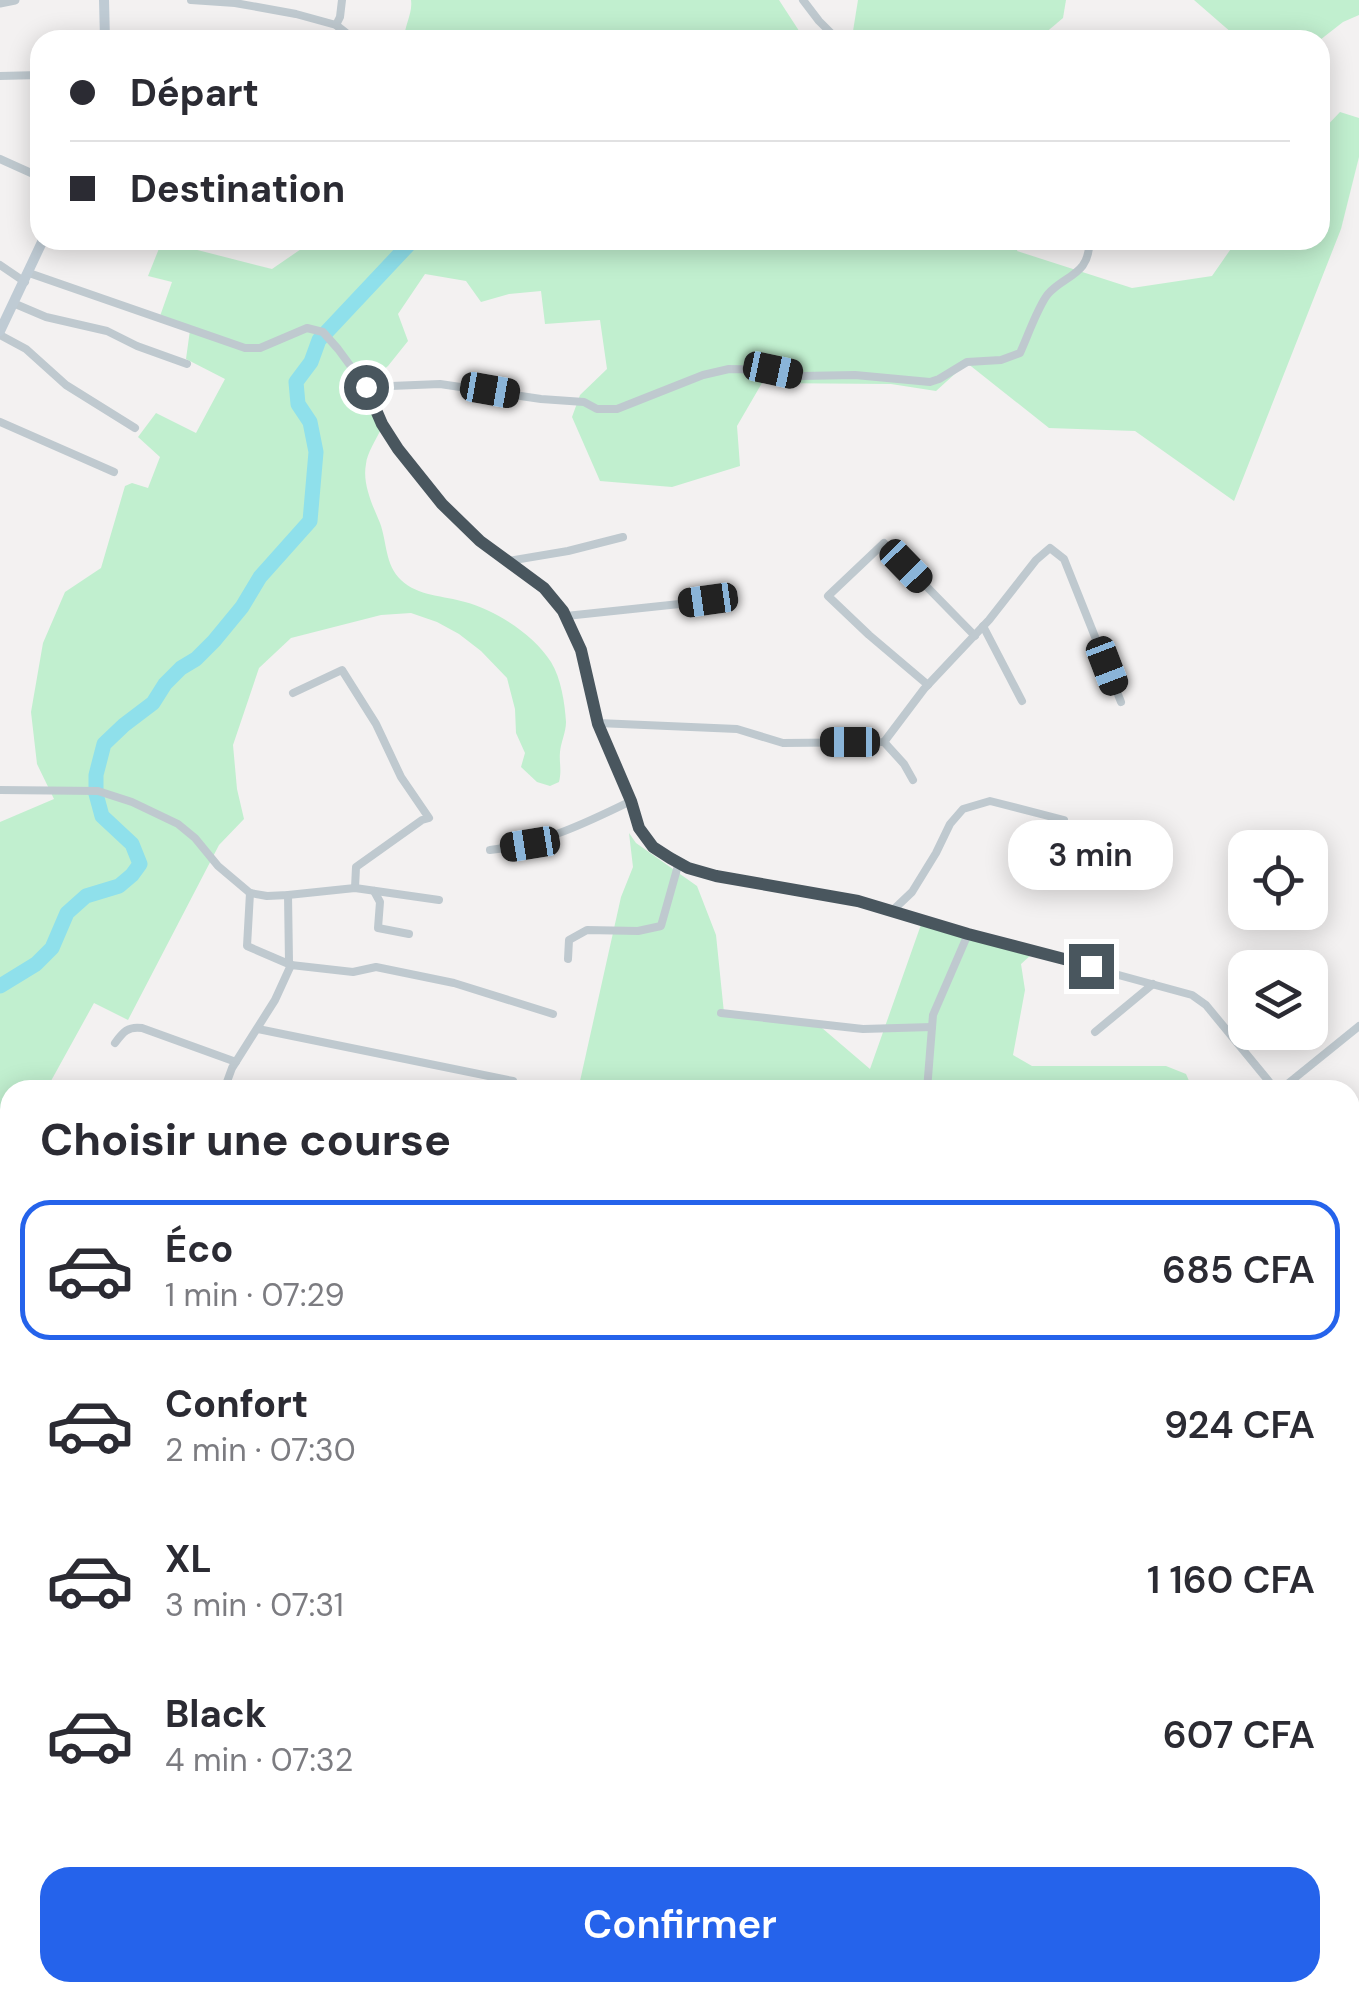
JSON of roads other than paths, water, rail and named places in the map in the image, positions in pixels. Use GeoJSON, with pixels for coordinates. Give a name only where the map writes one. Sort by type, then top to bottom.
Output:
{"type":"FeatureCollection","features":[{"type":"Feature","properties":{"kind":"main road"},"geometry":{"type":"LineString","coordinates":[[104,0],[105,30]]}},
{"type":"Feature","properties":{"kind":"main road"},"geometry":{"type":"LineString","coordinates":[[0,333],[39,250]]}},
{"type":"Feature","properties":{"kind":"street"},"geometry":{"type":"LineString","coordinates":[[0,3],[15,0]]}},
{"type":"Feature","properties":{"kind":"street"},"geometry":{"type":"LineString","coordinates":[[190,0],[223,1],[296,14],[342,30]]}},
{"type":"Feature","properties":{"kind":"street"},"geometry":{"type":"LineString","coordinates":[[336,25],[342,0]]}},
{"type":"Feature","properties":{"kind":"street"},"geometry":{"type":"LineString","coordinates":[[803,0],[828,30]]}},
{"type":"Feature","properties":{"kind":"street"},"geometry":{"type":"LineString","coordinates":[[0,76],[30,74]]}},
{"type":"Feature","properties":{"kind":"street"},"geometry":{"type":"LineString","coordinates":[[0,159],[30,172]]}},
{"type":"Feature","properties":{"kind":"street"},"geometry":{"type":"LineString","coordinates":[[366,387],[440,384],[617,409],[703,375],[730,369],[930,382],[967,362],[1001,360],[1020,353],[1048,294],[1074,275],[1090,250]]}},
{"type":"Feature","properties":{"kind":"street"},"geometry":{"type":"LineString","coordinates":[[0,265],[245,348],[260,348],[307,328],[323,332],[366,387],[382,424],[416,473],[455,518],[544,588],[566,616],[581,650],[598,724],[639,828],[653,847],[670,858],[716,876],[858,901],[1192,995],[1206,1005],[1270,1080]]}},
{"type":"Feature","properties":{"kind":"street"},"geometry":{"type":"LineString","coordinates":[[13,303],[46,317],[106,331],[187,364]]}},
{"type":"Feature","properties":{"kind":"street"},"geometry":{"type":"LineString","coordinates":[[0,333],[26,349],[66,385],[134,428]]}},
{"type":"Feature","properties":{"kind":"street"},"geometry":{"type":"LineString","coordinates":[[0,422],[114,472]]}},
{"type":"Feature","properties":{"kind":"street"},"geometry":{"type":"LineString","coordinates":[[508,561],[623,537]]}},
{"type":"Feature","properties":{"kind":"street"},"geometry":{"type":"LineString","coordinates":[[928,685],[828,596],[884,544],[975,636]]}},
{"type":"Feature","properties":{"kind":"street"},"geometry":{"type":"LineString","coordinates":[[884,742],[928,685],[1050,548],[1064,559],[1121,702]]}},
{"type":"Feature","properties":{"kind":"street"},"geometry":{"type":"LineString","coordinates":[[566,616],[708,600]]}},
{"type":"Feature","properties":{"kind":"street"},"geometry":{"type":"LineString","coordinates":[[984,626],[1022,701]]}},
{"type":"Feature","properties":{"kind":"street"},"geometry":{"type":"LineString","coordinates":[[293,693],[342,670],[429,818],[356,867],[355,888]]}},
{"type":"Feature","properties":{"kind":"street"},"geometry":{"type":"LineString","coordinates":[[598,724],[737,728],[782,743],[884,742],[904,764],[912,780]]}},
{"type":"Feature","properties":{"kind":"street"},"geometry":{"type":"LineString","coordinates":[[0,790],[98,792],[132,802],[178,824],[250,893],[267,896],[355,888],[439,900]]}},
{"type":"Feature","properties":{"kind":"street"},"geometry":{"type":"LineString","coordinates":[[490,850],[530,844],[631,801]]}},
{"type":"Feature","properties":{"kind":"street"},"geometry":{"type":"LineString","coordinates":[[892,910],[912,892],[963,808],[990,802],[1064,820]]}},
{"type":"Feature","properties":{"kind":"street"},"geometry":{"type":"LineString","coordinates":[[568,959],[569,940],[586,930],[638,931],[661,926],[679,862]]}},
{"type":"Feature","properties":{"kind":"street"},"geometry":{"type":"LineString","coordinates":[[374,891],[380,902],[378,928],[409,934]]}},
{"type":"Feature","properties":{"kind":"street"},"geometry":{"type":"LineString","coordinates":[[250,893],[247,946],[291,965],[353,972],[376,967],[454,983],[553,1014]]}},
{"type":"Feature","properties":{"kind":"street"},"geometry":{"type":"LineString","coordinates":[[288,895],[291,965]]}},
{"type":"Feature","properties":{"kind":"street"},"geometry":{"type":"LineString","coordinates":[[928,1080],[932,1015],[968,934]]}},
{"type":"Feature","properties":{"kind":"street"},"geometry":{"type":"LineString","coordinates":[[227,1080],[275,1000],[291,965]]}},
{"type":"Feature","properties":{"kind":"street"},"geometry":{"type":"LineString","coordinates":[[1095,1032],[1152,984]]}},
{"type":"Feature","properties":{"kind":"street"},"geometry":{"type":"LineString","coordinates":[[721,1013],[863,1029],[932,1027]]}},
{"type":"Feature","properties":{"kind":"street"},"geometry":{"type":"LineString","coordinates":[[1291,1080],[1359,1026]]}},
{"type":"Feature","properties":{"kind":"street"},"geometry":{"type":"LineString","coordinates":[[115,1043],[124,1030],[142,1028],[236,1062]]}},
{"type":"Feature","properties":{"kind":"street"},"geometry":{"type":"LineString","coordinates":[[258,1029],[503,1080]]}},
{"type":"Feature","properties":{"kind":"waterway"},"geometry":{"type":"LineString","coordinates":[[96,790],[104,744],[153,703],[165,684],[214,641],[260,577],[310,521],[316,452],[310,422],[298,404],[296,382],[311,362],[319,340],[404,250]]}},
{"type":"Feature","properties":{"kind":"waterway"},"geometry":{"type":"LineString","coordinates":[[0,986],[36,964],[52,948],[67,913],[86,896],[119,886],[140,864],[132,844],[102,816],[96,794]]}}]}
